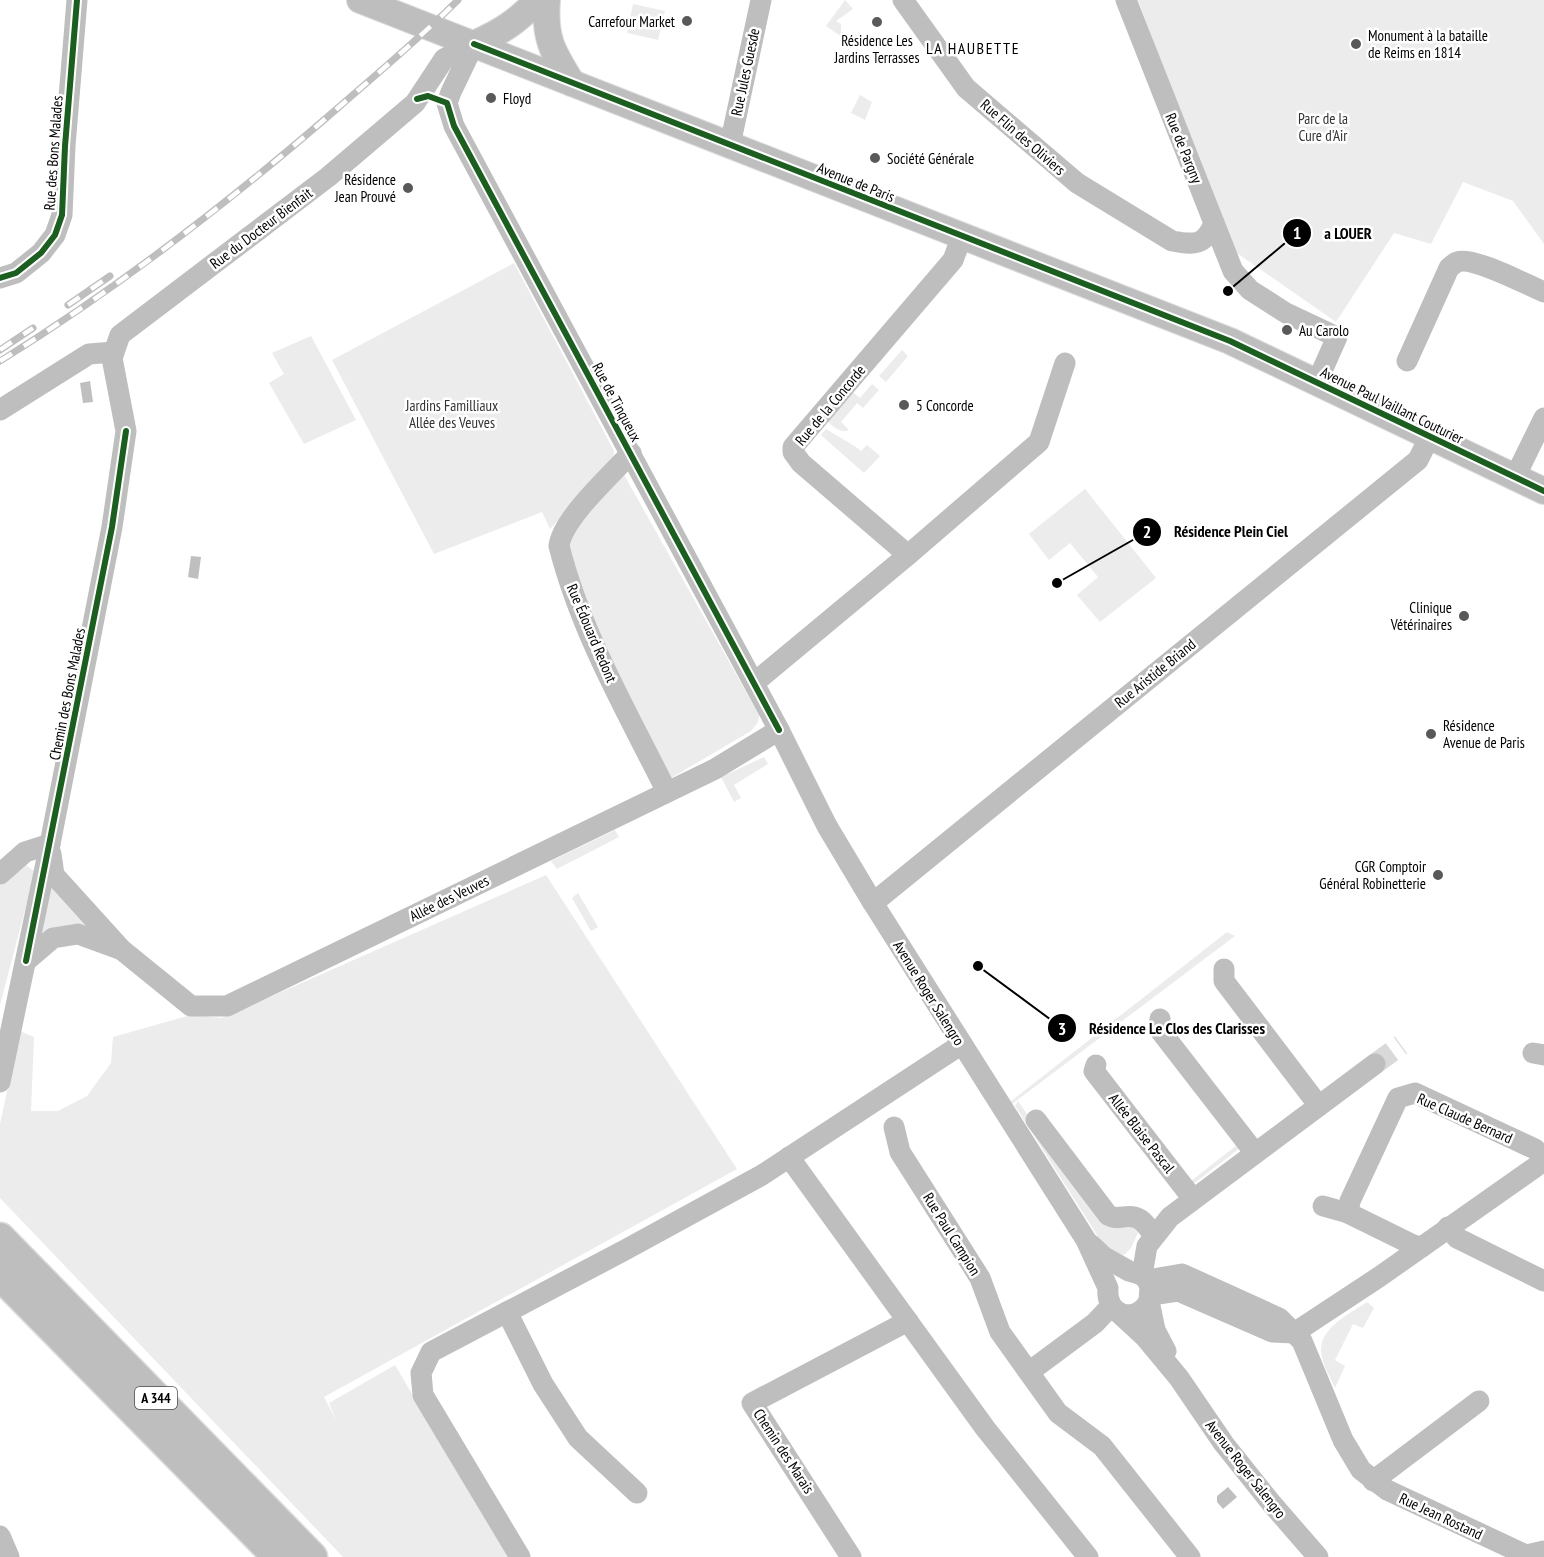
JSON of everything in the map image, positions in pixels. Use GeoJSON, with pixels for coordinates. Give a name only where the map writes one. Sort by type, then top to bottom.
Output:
{"type":"FeatureCollection","features":[{"type":"Feature","properties":{"kind":"highway","name":"A 344"},"geometry":{"type":"LineString","coordinates":[[0,1238],[312,1557]]}},
{"type":"Feature","properties":{"kind":"highway","name":"A 344"},"geometry":{"type":"LineString","coordinates":[[0,1275],[278,1557]]}},
{"type":"Feature","properties":{"kind":"main road","name":"Avenue de Paris"},"geometry":{"type":"LineString","coordinates":[[360,0],[1230,340]]}},
{"type":"Feature","properties":{"kind":"main road"},"geometry":{"type":"LineString","coordinates":[[474,44],[502,32],[524,16],[538,0]]}},
{"type":"Feature","properties":{"kind":"main road"},"geometry":{"type":"LineString","coordinates":[[546,0],[545,27],[556,58],[572,83]]}},
{"type":"Feature","properties":{"kind":"main road","name":"Avenue Paul Vaillant Couturier"},"geometry":{"type":"LineString","coordinates":[[1230,340],[1544,491]]}},
{"type":"Feature","properties":{"kind":"street","name":"Rue Jules Guesde"},"geometry":{"type":"LineString","coordinates":[[730,145],[761,0]]}},
{"type":"Feature","properties":{"kind":"street","name":"Rue Flin des Oliviers"},"geometry":{"type":"LineString","coordinates":[[903,0],[966,88],[1077,183],[1172,241],[1188,244],[1200,242],[1209,234],[1214,222]]}},
{"type":"Feature","properties":{"kind":"street","name":"Rue de Pargny"},"geometry":{"type":"LineString","coordinates":[[1126,0],[1233,271],[1250,290],[1286,313],[1337,337],[1317,382]]}},
{"type":"Feature","properties":{"kind":"street","name":"Rue des Bons Malades"},"geometry":{"type":"LineString","coordinates":[[0,278],[16,273],[41,253],[55,235],[62,215],[71,2]]}},
{"type":"Feature","properties":{"kind":"street","name":"Rue du Docteur Bienfait"},"geometry":{"type":"LineString","coordinates":[[0,410],[89,354],[117,344],[328,177],[417,99],[444,59],[474,44]]}},
{"type":"Feature","properties":{"kind":"street"},"geometry":{"type":"LineString","coordinates":[[417,99],[428,96],[447,103],[450,92],[474,44]]}},
{"type":"Feature","properties":{"kind":"street","name":"Rue de Tinqueux"},"geometry":{"type":"LineString","coordinates":[[447,103],[454,126],[782,735]]}},
{"type":"Feature","properties":{"kind":"street","name":"Rue de la Concorde"},"geometry":{"type":"LineString","coordinates":[[908,555],[801,463],[793,452],[793,447],[953,260],[962,236]]}},
{"type":"Feature","properties":{"kind":"street"},"geometry":{"type":"LineString","coordinates":[[1407,361],[1449,268],[1456,262],[1466,261],[1481,265],[1544,292]]}},
{"type":"Feature","properties":{"kind":"street","name":"Chemin des Bons Malades"},"geometry":{"type":"LineString","coordinates":[[0,1082],[50,844],[112,527],[126,432],[112,358],[117,344]]}},
{"type":"Feature","properties":{"kind":"street"},"geometry":{"type":"LineString","coordinates":[[754,683],[1039,442],[1065,363]]}},
{"type":"Feature","properties":{"kind":"street"},"geometry":{"type":"LineString","coordinates":[[1515,477],[1544,418]]}},
{"type":"Feature","properties":{"kind":"street","name":"Rue Aristide Briand"},"geometry":{"type":"LineString","coordinates":[[873,903],[1418,460],[1430,436]]}},
{"type":"Feature","properties":{"kind":"street","name":"Rue Édouard Redont"},"geometry":{"type":"LineString","coordinates":[[631,453],[568,522],[560,537],[559,546],[580,614],[667,792]]}},
{"type":"Feature","properties":{"kind":"street","name":"Allée des Veuves"},"geometry":{"type":"LineString","coordinates":[[122,950],[191,1005],[226,1006],[782,735]]}},
{"type":"Feature","properties":{"kind":"street","name":"Avenue Roger Salengro"},"geometry":{"type":"LineString","coordinates":[[782,735],[827,826],[873,903],[1086,1240],[1112,1302],[1179,1378],[1224,1444],[1318,1557]]}},
{"type":"Feature","properties":{"kind":"street"},"geometry":{"type":"LineString","coordinates":[[0,874],[25,852],[50,844]]}},
{"type":"Feature","properties":{"kind":"street","name":"Chemin des Bons Malades"},"geometry":{"type":"LineString","coordinates":[[50,844],[54,875],[122,950]]}},
{"type":"Feature","properties":{"kind":"street"},"geometry":{"type":"LineString","coordinates":[[26,961],[54,938],[78,934],[122,950]]}},
{"type":"Feature","properties":{"kind":"street"},"geometry":{"type":"LineString","coordinates":[[1224,969],[1224,981],[1318,1106]]}},
{"type":"Feature","properties":{"kind":"street"},"geometry":{"type":"LineString","coordinates":[[1160,1019],[1159,1029],[1255,1153]]}},
{"type":"Feature","properties":{"kind":"street"},"geometry":{"type":"LineString","coordinates":[[520,1557],[423,1395],[421,1372],[431,1352],[762,1175],[962,1044]]}},
{"type":"Feature","properties":{"kind":"street"},"geometry":{"type":"LineString","coordinates":[[1112,1302],[1133,1315],[1140,1312],[1147,1246],[1170,1216],[1375,1064]]}},
{"type":"Feature","properties":{"kind":"street","name":"Allée Blaise Pascal"},"geometry":{"type":"LineString","coordinates":[[1096,1065],[1094,1071],[1193,1199]]}},
{"type":"Feature","properties":{"kind":"street","name":"Rue Claude Bernard"},"geometry":{"type":"LineString","coordinates":[[1294,1333],[1422,1247],[1544,1159],[1535,1149],[1415,1093],[1398,1098],[1350,1201],[1348,1213]]}},
{"type":"Feature","properties":{"kind":"street"},"geometry":{"type":"LineString","coordinates":[[1036,1120],[1108,1215],[1114,1218],[1136,1216],[1144,1221],[1154,1236]]}},
{"type":"Feature","properties":{"kind":"street","name":"Rue Paul Campion"},"geometry":{"type":"LineString","coordinates":[[894,1127],[900,1152],[980,1278],[1000,1332],[1058,1413],[1102,1446],[1190,1557]]}},
{"type":"Feature","properties":{"kind":"street"},"geometry":{"type":"LineString","coordinates":[[789,1157],[985,1428],[1088,1557]]}},
{"type":"Feature","properties":{"kind":"street"},"geometry":{"type":"LineString","coordinates":[[1323,1206],[1348,1213],[1413,1245],[1422,1247]]}},
{"type":"Feature","properties":{"kind":"street"},"geometry":{"type":"LineString","coordinates":[[1448,1227],[1457,1238],[1544,1281]]}},
{"type":"Feature","properties":{"kind":"street","name":"Avenue Roger Salengro"},"geometry":{"type":"LineString","coordinates":[[1086,1240],[1104,1257],[1144,1284],[1155,1330],[1179,1378]]}},
{"type":"Feature","properties":{"kind":"street"},"geometry":{"type":"LineString","coordinates":[[1029,1372],[1095,1323],[1112,1302],[1115,1276],[1178,1292],[1272,1332],[1294,1333]]}},
{"type":"Feature","properties":{"kind":"street"},"geometry":{"type":"LineString","coordinates":[[507,1312],[543,1383],[578,1438],[637,1493]]}},
{"type":"Feature","properties":{"kind":"street","name":"Chemin des Marais"},"geometry":{"type":"LineString","coordinates":[[851,1557],[752,1403],[908,1321]]}},
{"type":"Feature","properties":{"kind":"street","name":"Rue Jean Rostand"},"geometry":{"type":"LineString","coordinates":[[1294,1333],[1302,1341],[1343,1440],[1361,1470],[1387,1490],[1526,1556],[1544,1551]]}},
{"type":"Feature","properties":{"kind":"street"},"geometry":{"type":"LineString","coordinates":[[1373,1480],[1479,1401]]}},
{"type":"Feature","properties":{"kind":"street"},"geometry":{"type":"LineString","coordinates":[[0,1536],[9,1557]]}},
{"type":"Feature","properties":{"kind":"green space"},"geometry":{"type":"Polygon","coordinates":[[[845,0],[853,9],[836,21],[841,24],[841,32],[849,35],[852,32],[861,38],[855,46],[826,26],[845,0]]]}},
{"type":"Feature","properties":{"kind":"green space","name":"Parc de la Cure d'Air"},"geometry":{"type":"Polygon","coordinates":[[[1138,0],[1544,0],[1544,244],[1513,201],[1463,182],[1431,244],[1394,233],[1336,322],[1231,249],[1138,0]]]}},
{"type":"Feature","properties":{"kind":"green space"},"geometry":{"type":"Polygon","coordinates":[[[633,4],[665,11],[658,40],[627,33],[633,4]]]}},
{"type":"Feature","properties":{"kind":"green space"},"geometry":{"type":"Polygon","coordinates":[[[860,95],[872,102],[865,120],[851,113],[860,95]]]}},
{"type":"Feature","properties":{"kind":"green space","name":"Jardins Familliaux Allée des Veuves"},"geometry":{"type":"Polygon","coordinates":[[[514,263],[614,451],[613,462],[550,529],[542,512],[434,554],[332,360],[514,263]]]}},
{"type":"Feature","properties":{"kind":"green space"},"geometry":{"type":"Polygon","coordinates":[[[311,336],[356,420],[304,444],[269,383],[284,374],[272,353],[311,336]]]}},
{"type":"Feature","properties":{"kind":"green space"},"geometry":{"type":"Polygon","coordinates":[[[902,350],[908,356],[886,382],[879,376],[902,350]]]}},
{"type":"Feature","properties":{"kind":"green space"},"geometry":{"type":"Polygon","coordinates":[[[872,384],[879,390],[863,408],[857,403],[841,422],[849,430],[839,430],[825,419],[850,390],[860,398],[872,384]]]}},
{"type":"Feature","properties":{"kind":"green space"},"geometry":{"type":"Polygon","coordinates":[[[826,429],[861,451],[867,445],[880,456],[864,473],[821,435],[826,429]]]}},
{"type":"Feature","properties":{"kind":"green space"},"geometry":{"type":"Polygon","coordinates":[[[623,473],[759,715],[758,722],[751,731],[671,778],[622,696],[563,550],[566,537],[623,473]]]}},
{"type":"Feature","properties":{"kind":"green space"},"geometry":{"type":"Polygon","coordinates":[[[1085,489],[1156,578],[1100,622],[1077,595],[1098,577],[1070,543],[1049,560],[1029,534],[1085,489]]]}},
{"type":"Feature","properties":{"kind":"green space"},"geometry":{"type":"Polygon","coordinates":[[[764,757],[768,764],[734,785],[741,798],[734,802],[721,777],[764,757]]]}},
{"type":"Feature","properties":{"kind":"green space"},"geometry":{"type":"Polygon","coordinates":[[[615,830],[619,837],[557,869],[551,861],[615,830]]]}},
{"type":"Feature","properties":{"kind":"green space"},"geometry":{"type":"Polygon","coordinates":[[[22,862],[35,872],[0,1005],[0,885],[22,862]]]}},
{"type":"Feature","properties":{"kind":"green space"},"geometry":{"type":"Polygon","coordinates":[[[546,875],[737,1169],[324,1397],[336,1420],[329,1403],[395,1365],[508,1557],[343,1557],[0,1198],[0,1124],[20,1031],[34,1037],[31,1111],[58,1111],[87,1096],[111,1063],[113,1037],[191,1015],[222,1018],[546,875]]]}},
{"type":"Feature","properties":{"kind":"green space"},"geometry":{"type":"Polygon","coordinates":[[[50,879],[94,929],[66,926],[38,936],[50,879]]]}},
{"type":"Feature","properties":{"kind":"green space"},"geometry":{"type":"Polygon","coordinates":[[[578,893],[598,927],[591,931],[572,898],[578,893]]]}},
{"type":"Feature","properties":{"kind":"green space"},"geometry":{"type":"Polygon","coordinates":[[[1227,932],[1235,936],[1012,1104],[1010,1102],[1227,932]]]}},
{"type":"Feature","properties":{"kind":"green space"},"geometry":{"type":"Polygon","coordinates":[[[1018,1101],[1098,1216],[1141,1226],[1131,1248],[1124,1255],[1104,1246],[1015,1106],[1018,1101]]]}},
{"type":"Feature","properties":{"kind":"green space"},"geometry":{"type":"Polygon","coordinates":[[[1237,1145],[1240,1148],[1192,1185],[1191,1181],[1237,1145]]]}},
{"type":"Feature","properties":{"kind":"green space"},"geometry":{"type":"Polygon","coordinates":[[[1367,1302],[1374,1308],[1363,1328],[1353,1324],[1335,1360],[1345,1366],[1335,1388],[1322,1357],[1323,1339],[1335,1324],[1367,1302]]]}},
{"type":"Feature","properties":{"kind":"shaded area"},"geometry":{"type":"Polygon","coordinates":[[[90,381],[93,402],[83,403],[80,383],[90,381]]]}},
{"type":"Feature","properties":{"kind":"shaded area"},"geometry":{"type":"Polygon","coordinates":[[[191,556],[201,557],[198,579],[188,577],[191,556]]]}},
{"type":"Feature","properties":{"kind":"shaded area"},"geometry":{"type":"Polygon","coordinates":[[[1228,1487],[1237,1497],[1223,1509],[1217,1502],[1217,1496],[1228,1487]]]}},
{"type":"Feature","properties":{"kind":"tunnel"},"geometry":{"type":"LineString","coordinates":[[1375,1064],[1401,1045]]}},
{"type":"Feature","properties":{"kind":"railway"},"geometry":{"type":"LineString","coordinates":[[0,361],[89,303],[217,208],[339,107],[458,0]]}},
{"type":"Feature","properties":{"kind":"railway"},"geometry":{"type":"LineString","coordinates":[[68,305],[110,276]]}},
{"type":"Feature","properties":{"kind":"railway"},"geometry":{"type":"LineString","coordinates":[[0,350],[33,328]]}},
{"type":"Feature","properties":{"kind":"cycle path"},"geometry":{"type":"LineString","coordinates":[[0,278],[16,273],[41,253],[55,235],[62,215],[65,146],[77,0]]}},
{"type":"Feature","properties":{"kind":"cycle path"},"geometry":{"type":"LineString","coordinates":[[474,44],[1230,341],[1544,491]]}},
{"type":"Feature","properties":{"kind":"cycle path"},"geometry":{"type":"LineString","coordinates":[[417,99],[428,96],[447,103],[454,126],[779,730]]}},
{"type":"Feature","properties":{"kind":"cycle path"},"geometry":{"type":"LineString","coordinates":[[26,961],[112,527],[126,431]]}},
{"type":"Feature","properties":{"kind":"place","name":"Carrefour Market"},"geometry":{"type":"Point","coordinates":[687,21]}},
{"type":"Feature","properties":{"kind":"place","name":"Résidence Les Jardins Terrasses"},"geometry":{"type":"Point","coordinates":[877,22]}},
{"type":"Feature","properties":{"kind":"place","name":"Monument à la bataille de Reims en 1814"},"geometry":{"type":"Point","coordinates":[1356,44]}},
{"type":"Feature","properties":{"kind":"place","name":"Floyd"},"geometry":{"type":"Point","coordinates":[491,98]}},
{"type":"Feature","properties":{"kind":"place","name":"Société Générale"},"geometry":{"type":"Point","coordinates":[875,158]}},
{"type":"Feature","properties":{"kind":"place","name":"Résidence Jean Prouvé"},"geometry":{"type":"Point","coordinates":[408,188]}},
{"type":"Feature","properties":{"kind":"place","name":"a LOUER"},"geometry":{"type":"Point","coordinates":[1228,291]}},
{"type":"Feature","properties":{"kind":"place","name":"Au Carolo"},"geometry":{"type":"Point","coordinates":[1287,330]}},
{"type":"Feature","properties":{"kind":"place","name":"5 Concorde"},"geometry":{"type":"Point","coordinates":[904,405]}},
{"type":"Feature","properties":{"kind":"place","name":"Résidence Plein Ciel"},"geometry":{"type":"Point","coordinates":[1057,583]}},
{"type":"Feature","properties":{"kind":"place","name":"Clinique Vétérinaires"},"geometry":{"type":"Point","coordinates":[1464,616]}},
{"type":"Feature","properties":{"kind":"place","name":"Résidence Avenue de Paris"},"geometry":{"type":"Point","coordinates":[1431,734]}},
{"type":"Feature","properties":{"kind":"place","name":"CGR Comptoir Général Robinetterie"},"geometry":{"type":"Point","coordinates":[1438,875]}},
{"type":"Feature","properties":{"kind":"place","name":"Résidence Le Clos des Clarisses"},"geometry":{"type":"Point","coordinates":[978,966]}},
{"type":"Feature","properties":{"kind":"district","name":"LA HAUBETTE"},"geometry":{"type":"Point","coordinates":[973,48]}}]}
